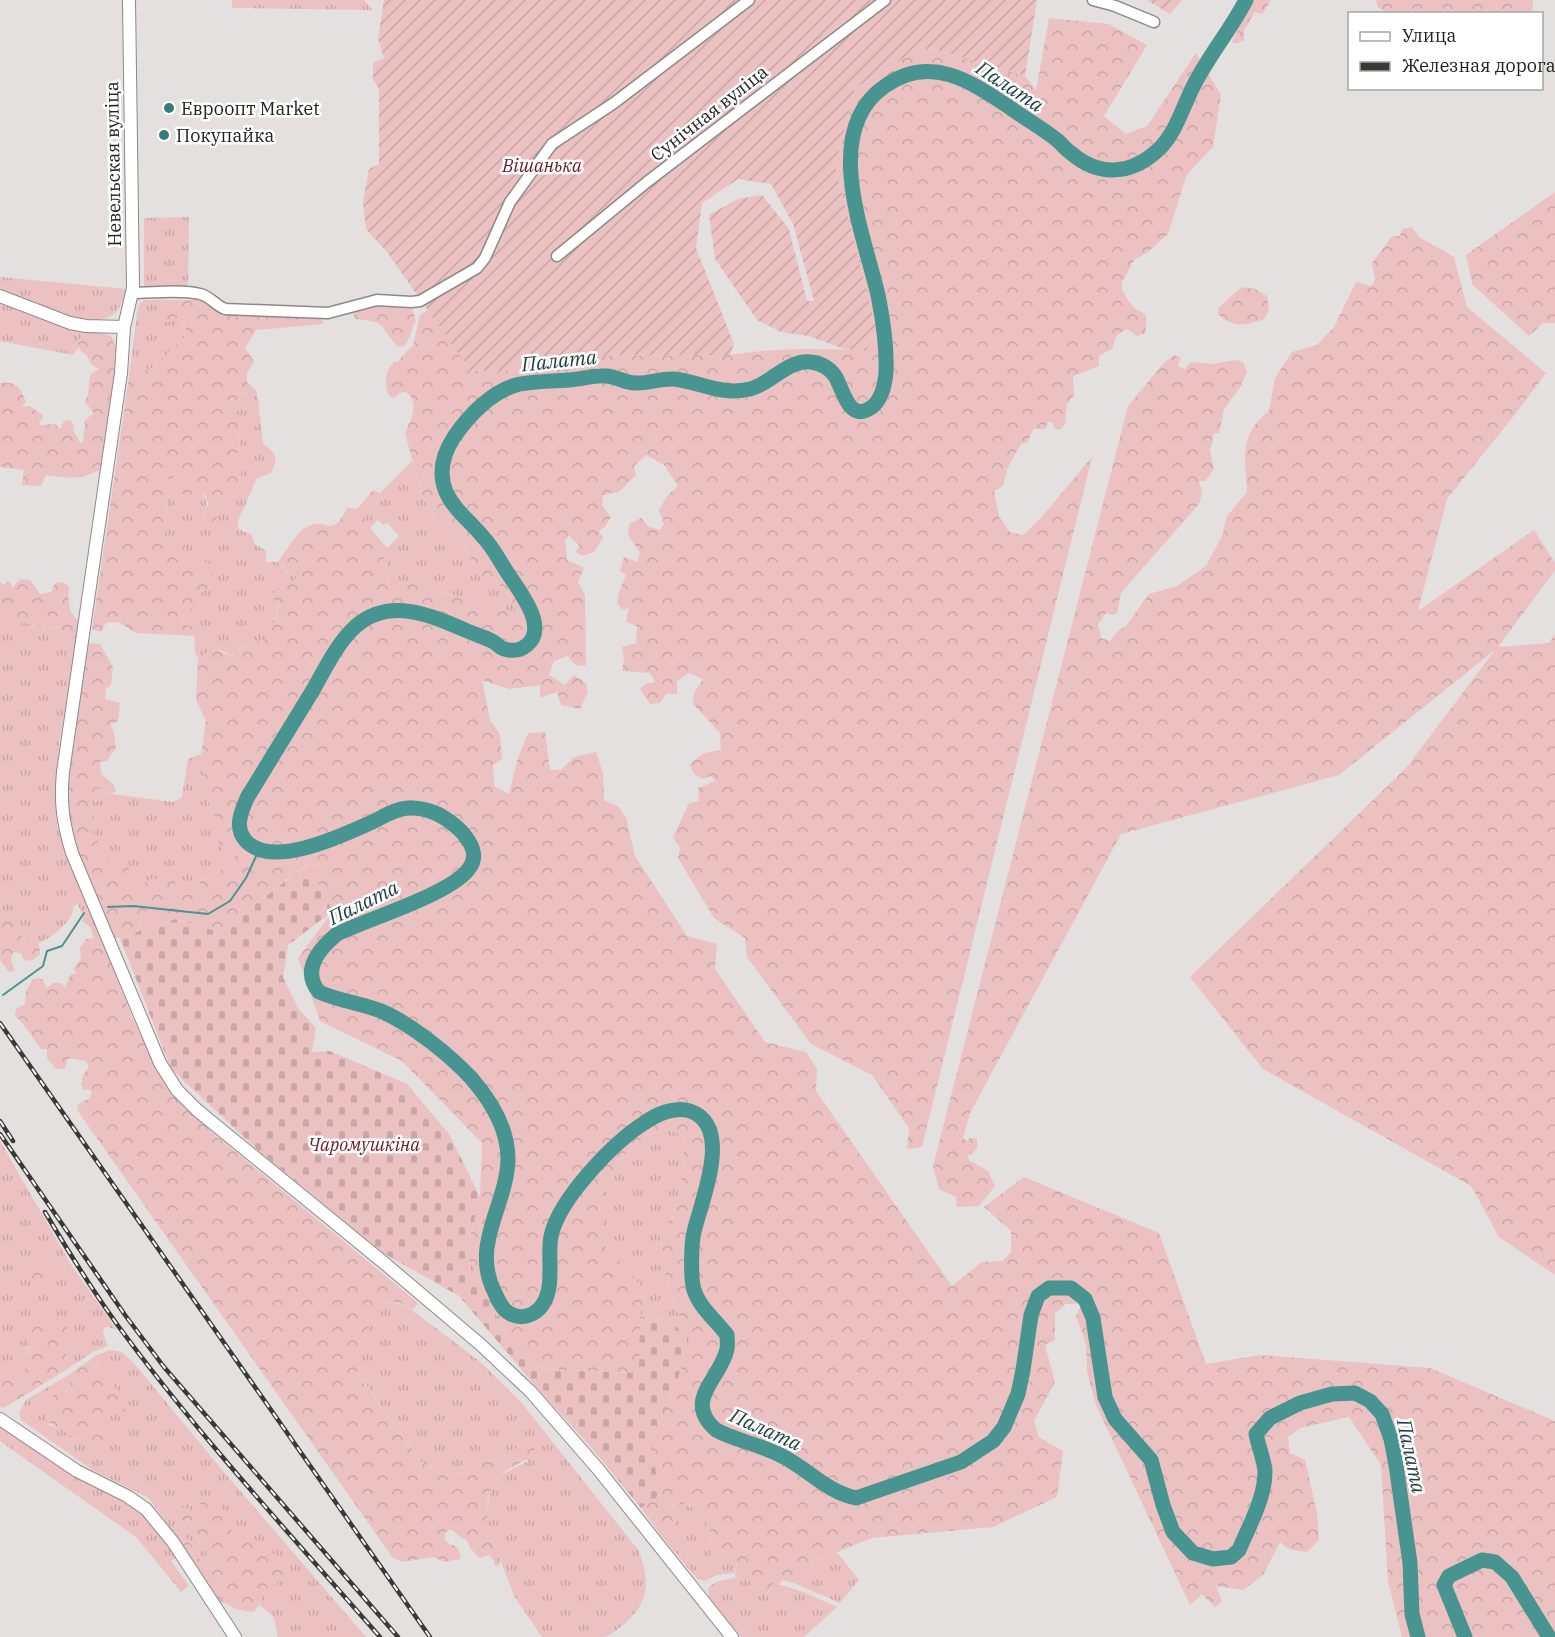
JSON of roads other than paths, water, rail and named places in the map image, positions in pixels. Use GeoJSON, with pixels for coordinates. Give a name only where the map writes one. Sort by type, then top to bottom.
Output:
{"type":"FeatureCollection","features":[{"type":"Feature","properties":{"kind":"street","name":"Невельская вуліца"},"geometry":{"type":"LineString","coordinates":[[129,0],[132,293],[124,327],[119,384],[63,772],[61,799],[63,824],[72,853],[160,1062],[177,1090],[197,1110],[481,1345],[531,1392],[598,1469],[732,1637]]}},
{"type":"Feature","properties":{"kind":"street"},"geometry":{"type":"LineString","coordinates":[[132,293],[203,294],[225,309],[328,313],[377,300],[420,301],[477,268],[492,245],[510,202],[552,144],[614,103],[749,0]]}},
{"type":"Feature","properties":{"kind":"street","name":"Сунічная вуліца"},"geometry":{"type":"LineString","coordinates":[[557,256],[656,175],[885,0]]}},
{"type":"Feature","properties":{"kind":"street"},"geometry":{"type":"LineString","coordinates":[[1093,0],[1115,6],[1154,22]]}},
{"type":"Feature","properties":{"kind":"street"},"geometry":{"type":"LineString","coordinates":[[0,296],[70,323],[86,326],[124,327]]}},
{"type":"Feature","properties":{"kind":"street"},"geometry":{"type":"LineString","coordinates":[[0,1419],[77,1471],[127,1496],[146,1509],[173,1542],[235,1637]]}},
{"type":"Feature","properties":{"kind":"waterway","name":"Палата"},"geometry":{"type":"LineString","coordinates":[[1246,0],[1201,72],[1165,143],[1148,158],[1126,168],[1104,169],[1082,161],[1051,136],[994,97],[964,80],[949,75],[918,72],[902,77],[885,86],[865,105],[855,129],[851,156],[852,184],[857,214],[878,295],[885,343],[885,381],[881,396],[872,407],[864,411],[852,408],[833,373],[824,366],[811,362],[795,364],[758,386],[740,391],[721,390],[674,379],[635,383],[598,376],[520,384],[500,392],[482,404],[450,443],[443,464],[442,478],[453,505],[489,544],[523,596],[533,617],[535,628],[533,637],[525,647],[511,650],[503,649],[489,640],[424,614],[396,611],[382,612],[369,617],[349,633],[332,656],[247,798],[239,825],[242,836],[258,849],[272,852],[289,851],[325,842],[398,810],[416,808],[443,817],[461,831],[470,843],[473,862],[461,877],[429,896],[337,934],[314,960],[312,976],[319,992],[381,1011],[417,1032],[463,1070],[492,1106],[502,1126],[508,1159],[486,1258],[488,1275],[495,1293],[502,1307],[509,1313],[518,1317],[528,1316],[543,1304],[549,1289],[550,1244],[556,1221],[589,1173],[631,1132],[649,1120],[672,1110],[690,1111],[703,1119],[710,1132],[712,1148],[707,1184],[693,1237],[692,1267],[693,1286],[698,1300],[727,1335],[727,1347],[723,1360],[703,1399],[706,1419],[716,1430],[782,1456],[827,1486],[856,1498],[961,1462],[993,1441],[1004,1427],[1018,1394],[1031,1315],[1038,1296],[1049,1288],[1071,1288],[1085,1299],[1093,1318],[1105,1397],[1115,1419],[1151,1460],[1173,1532],[1193,1553],[1213,1559],[1231,1557],[1239,1550],[1256,1512],[1264,1482],[1265,1468],[1256,1434],[1270,1418],[1300,1403],[1332,1394],[1355,1393],[1370,1401],[1382,1414],[1391,1439],[1410,1563],[1412,1614],[1418,1637]]}},
{"type":"Feature","properties":{"kind":"waterway"},"geometry":{"type":"LineString","coordinates":[[108,907],[133,906],[208,914],[230,901],[246,878],[259,850]]}},
{"type":"Feature","properties":{"kind":"waterway"},"geometry":{"type":"LineString","coordinates":[[3,995],[43,966],[47,951],[62,946],[84,913]]}},
{"type":"Feature","properties":{"kind":"waterway","name":"Палата"},"geometry":{"type":"LineString","coordinates":[[1465,1637],[1444,1585],[1449,1576],[1482,1560],[1495,1562],[1512,1577],[1549,1637]]}},
{"type":"Feature","properties":{"kind":"railway"},"geometry":{"type":"LineString","coordinates":[[0,1023],[430,1637]]}},
{"type":"Feature","properties":{"kind":"railway"},"geometry":{"type":"LineString","coordinates":[[0,1121],[13,1141]]}},
{"type":"Feature","properties":{"kind":"railway"},"geometry":{"type":"LineString","coordinates":[[0,1134],[125,1315],[164,1367],[398,1637]]}},
{"type":"Feature","properties":{"kind":"railway"},"geometry":{"type":"LineString","coordinates":[[45,1212],[99,1299],[181,1407],[246,1485],[380,1637]]}},
{"type":"Feature","properties":{"kind":"place","name":"Евроопт Market"},"geometry":{"type":"Point","coordinates":[169,108]}},
{"type":"Feature","properties":{"kind":"place","name":"Покупайка"},"geometry":{"type":"Point","coordinates":[164,135]}},
{"type":"Feature","properties":{"kind":"park label","name":"Вішанька"},"geometry":{"type":"Point","coordinates":[542,165]}},
{"type":"Feature","properties":{"kind":"park label","name":"Чаромушкіна"},"geometry":{"type":"Point","coordinates":[364,1144]}}]}
